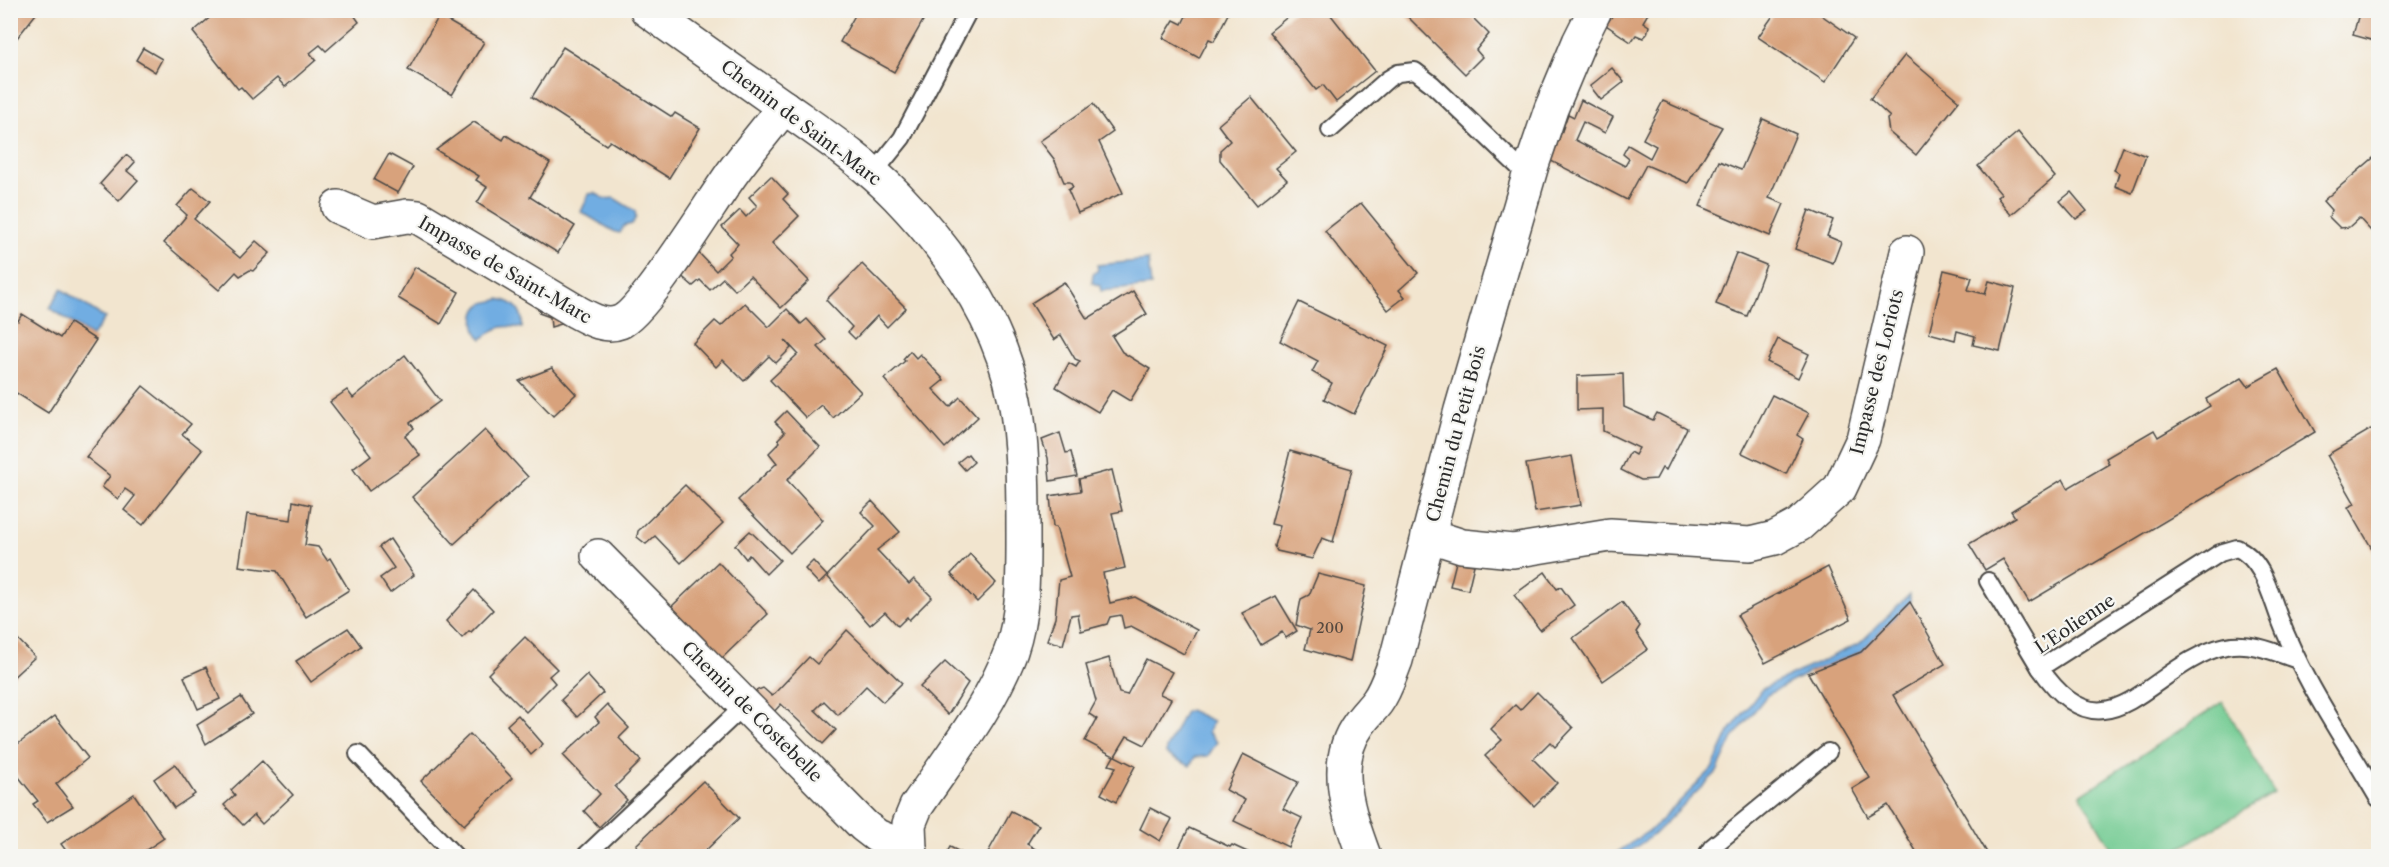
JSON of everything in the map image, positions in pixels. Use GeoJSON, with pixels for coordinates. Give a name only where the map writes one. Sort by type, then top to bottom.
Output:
{"type":"FeatureCollection","features":[{"type":"Feature","properties":{"kind":"street","name":"Chemin de Saint-Marc"},"geometry":{"type":"LineString","coordinates":[[646,10],[784,107],[873,174],[897,197],[932,237],[975,297],[1002,356],[1014,398],[1021,442],[1023,562],[1018,627],[1010,652],[987,699],[916,807],[909,824],[911,853]]}},
{"type":"Feature","properties":{"kind":"street","name":"Chemin du Petit Bois"},"geometry":{"type":"LineString","coordinates":[[1364,856],[1352,820],[1344,780],[1346,750],[1359,724],[1383,693],[1396,660],[1461,410],[1529,177],[1551,109],[1579,42],[1596,10]]}},
{"type":"Feature","properties":{"kind":"street","name":"Impasse de Saint-Marc"},"geometry":{"type":"LineString","coordinates":[[338,207],[373,222],[407,216],[418,218],[587,317],[598,322],[619,322],[627,317],[660,277],[733,172],[784,107]]}},
{"type":"Feature","properties":{"kind":"street","name":"Impasse des Loriots"},"geometry":{"type":"LineString","coordinates":[[1428,535],[1462,546],[1513,551],[1610,535],[1750,544],[1775,538],[1799,525],[1840,488],[1860,447],[1906,252]]}},
{"type":"Feature","properties":{"kind":"street","name":"Chemin de Costebelle"},"geometry":{"type":"LineString","coordinates":[[598,556],[864,826],[877,836],[911,853]]}},
{"type":"Feature","properties":{"kind":"lane"},"geometry":{"type":"LineString","coordinates":[[873,174],[902,138],[969,10]]}},
{"type":"Feature","properties":{"kind":"lane"},"geometry":{"type":"LineString","coordinates":[[1330,130],[1388,79],[1398,73],[1415,71],[1432,84],[1529,177]]}},
{"type":"Feature","properties":{"kind":"lane","name":"L’Eolienne"},"geometry":{"type":"LineString","coordinates":[[2297,660],[2255,646],[2229,645],[2192,659],[2124,704],[2096,711],[2072,704],[2061,696],[2040,668],[2220,553],[2238,548],[2245,551],[2258,566],[2297,660],[2379,798]]}},
{"type":"Feature","properties":{"kind":"lane"},"geometry":{"type":"LineString","coordinates":[[1988,581],[2040,668]]}},
{"type":"Feature","properties":{"kind":"lane"},"geometry":{"type":"LineString","coordinates":[[585,856],[745,705]]}},
{"type":"Feature","properties":{"kind":"lane"},"geometry":{"type":"LineString","coordinates":[[1706,856],[1712,847],[1828,752]]}},
{"type":"Feature","properties":{"kind":"lane"},"geometry":{"type":"LineString","coordinates":[[358,754],[455,856]]}},
{"type":"Feature","properties":{"kind":"green space"},"geometry":{"type":"Polygon","coordinates":[[[2223,702],[2274,793],[2166,856],[2116,856],[2080,795],[2223,702]]]}},
{"type":"Feature","properties":{"kind":"water"},"geometry":{"type":"Polygon","coordinates":[[[595,193],[605,199],[614,198],[635,211],[636,217],[632,224],[624,226],[620,233],[615,232],[581,212],[589,194],[595,193]]]}},
{"type":"Feature","properties":{"kind":"water"},"geometry":{"type":"Polygon","coordinates":[[[1148,260],[1151,286],[1101,291],[1100,286],[1092,282],[1093,274],[1098,270],[1097,265],[1148,260]]]}},
{"type":"Feature","properties":{"kind":"water"},"geometry":{"type":"Polygon","coordinates":[[[61,289],[105,318],[92,336],[50,308],[61,289]]]}},
{"type":"Feature","properties":{"kind":"water"},"geometry":{"type":"Polygon","coordinates":[[[499,299],[510,302],[517,308],[522,317],[522,328],[510,326],[500,328],[482,339],[476,331],[474,321],[477,310],[484,303],[499,299]]]}},
{"type":"Feature","properties":{"kind":"water"},"geometry":{"type":"Polygon","coordinates":[[[1910,594],[1910,602],[1861,652],[1808,673],[1767,695],[1733,738],[1717,772],[1653,835],[1623,856],[1612,856],[1653,828],[1712,769],[1729,732],[1762,689],[1860,643],[1910,594]]]}},
{"type":"Feature","properties":{"kind":"water"},"geometry":{"type":"Polygon","coordinates":[[[1189,710],[1213,721],[1208,732],[1217,742],[1208,756],[1195,757],[1190,766],[1166,754],[1166,749],[1184,713],[1189,710]]]}},
{"type":"Feature","properties":{"kind":"building"},"geometry":{"type":"Polygon","coordinates":[[[10,10],[39,10],[17,38],[10,33],[10,10]]]}},
{"type":"Feature","properties":{"kind":"building"},"geometry":{"type":"Polygon","coordinates":[[[213,10],[360,10],[354,15],[359,22],[326,51],[320,45],[310,53],[316,60],[285,87],[277,78],[252,99],[241,87],[238,89],[193,32],[215,13],[213,10]]]}},
{"type":"Feature","properties":{"kind":"building"},"geometry":{"type":"Polygon","coordinates":[[[858,10],[929,10],[894,72],[840,42],[858,10]]]}},
{"type":"Feature","properties":{"kind":"building"},"geometry":{"type":"Polygon","coordinates":[[[1189,10],[1230,10],[1214,41],[1209,39],[1199,58],[1163,38],[1174,20],[1182,24],[1189,10]]]}},
{"type":"Feature","properties":{"kind":"building"},"geometry":{"type":"Polygon","coordinates":[[[1296,10],[1327,10],[1375,71],[1336,102],[1323,85],[1316,90],[1269,32],[1296,10]]]}},
{"type":"Feature","properties":{"kind":"building"},"geometry":{"type":"Polygon","coordinates":[[[1401,10],[1465,10],[1489,34],[1476,50],[1482,57],[1465,74],[1401,10]]]}},
{"type":"Feature","properties":{"kind":"building"},"geometry":{"type":"Polygon","coordinates":[[[1616,10],[1650,10],[1643,22],[1649,26],[1647,34],[1643,38],[1636,35],[1631,42],[1606,25],[1616,10]]]}},
{"type":"Feature","properties":{"kind":"building"},"geometry":{"type":"Polygon","coordinates":[[[1777,10],[1814,10],[1854,38],[1825,82],[1758,37],[1777,10]]]}},
{"type":"Feature","properties":{"kind":"building"},"geometry":{"type":"Polygon","coordinates":[[[2360,10],[2378,10],[2378,42],[2353,35],[2360,10]]]}},
{"type":"Feature","properties":{"kind":"building"},"geometry":{"type":"Polygon","coordinates":[[[439,16],[484,42],[452,95],[408,70],[439,16]]]}},
{"type":"Feature","properties":{"kind":"building"},"geometry":{"type":"Polygon","coordinates":[[[563,47],[672,117],[675,113],[700,128],[669,178],[610,141],[606,145],[532,97],[563,47]]]}},
{"type":"Feature","properties":{"kind":"building"},"geometry":{"type":"Polygon","coordinates":[[[143,48],[162,59],[155,72],[136,60],[143,48]]]}},
{"type":"Feature","properties":{"kind":"building"},"geometry":{"type":"Polygon","coordinates":[[[1905,55],[1959,101],[1916,155],[1889,132],[1887,119],[1890,117],[1870,99],[1905,55]]]}},
{"type":"Feature","properties":{"kind":"building"},"geometry":{"type":"Polygon","coordinates":[[[1612,68],[1624,82],[1601,100],[1590,86],[1612,68]]]}},
{"type":"Feature","properties":{"kind":"building"},"geometry":{"type":"Polygon","coordinates":[[[1251,97],[1296,152],[1276,168],[1287,180],[1257,205],[1220,160],[1220,150],[1230,141],[1218,125],[1251,97]]]}},
{"type":"Feature","properties":{"kind":"building"},"geometry":{"type":"Polygon","coordinates":[[[1581,100],[1613,117],[1605,133],[1583,122],[1575,140],[1625,166],[1629,159],[1623,154],[1628,145],[1650,158],[1656,146],[1643,139],[1663,101],[1722,127],[1688,183],[1646,165],[1627,200],[1551,161],[1568,114],[1574,117],[1581,100]]]}},
{"type":"Feature","properties":{"kind":"building"},"geometry":{"type":"Polygon","coordinates":[[[1093,104],[1113,132],[1099,142],[1123,193],[1078,213],[1068,190],[1073,187],[1070,182],[1064,182],[1054,159],[1040,141],[1093,104]]]}},
{"type":"Feature","properties":{"kind":"building"},"geometry":{"type":"Polygon","coordinates":[[[1763,119],[1796,134],[1769,198],[1784,204],[1770,236],[1700,206],[1719,161],[1741,170],[1763,119]]]}},
{"type":"Feature","properties":{"kind":"building"},"geometry":{"type":"Polygon","coordinates":[[[474,122],[503,140],[506,135],[550,163],[530,197],[575,226],[558,253],[477,203],[487,187],[476,180],[479,176],[436,150],[474,122]]]}},
{"type":"Feature","properties":{"kind":"building"},"geometry":{"type":"Polygon","coordinates":[[[2018,132],[2055,177],[2011,215],[1997,197],[2001,194],[1978,166],[2018,132]]]}},
{"type":"Feature","properties":{"kind":"building"},"geometry":{"type":"Polygon","coordinates":[[[2123,147],[2146,156],[2132,193],[2115,186],[2119,173],[2114,170],[2123,147]]]}},
{"type":"Feature","properties":{"kind":"building"},"geometry":{"type":"Polygon","coordinates":[[[389,154],[413,167],[398,193],[374,180],[389,154]]]}},
{"type":"Feature","properties":{"kind":"building"},"geometry":{"type":"Polygon","coordinates":[[[2378,154],[2378,225],[2371,231],[2359,218],[2349,227],[2340,228],[2329,217],[2331,210],[2323,201],[2378,154]]]}},
{"type":"Feature","properties":{"kind":"building"},"geometry":{"type":"Polygon","coordinates":[[[126,155],[135,162],[127,171],[138,180],[119,201],[100,184],[126,155]]]}},
{"type":"Feature","properties":{"kind":"building"},"geometry":{"type":"Polygon","coordinates":[[[771,176],[788,194],[783,199],[799,216],[772,243],[809,281],[781,308],[750,276],[735,290],[723,278],[710,290],[700,280],[693,286],[678,273],[696,250],[716,271],[731,256],[729,253],[738,244],[722,227],[740,210],[746,217],[757,206],[749,197],[771,176]]]}},
{"type":"Feature","properties":{"kind":"building"},"geometry":{"type":"Polygon","coordinates":[[[193,188],[210,201],[194,219],[240,258],[256,241],[270,253],[253,271],[250,270],[240,276],[236,272],[219,290],[164,243],[187,215],[177,206],[193,188]]]}},
{"type":"Feature","properties":{"kind":"building"},"geometry":{"type":"Polygon","coordinates":[[[2071,192],[2087,211],[2076,219],[2060,201],[2071,192]]]}},
{"type":"Feature","properties":{"kind":"building"},"geometry":{"type":"Polygon","coordinates":[[[1361,203],[1418,273],[1399,290],[1405,297],[1388,310],[1325,231],[1361,203]]]}},
{"type":"Feature","properties":{"kind":"building"},"geometry":{"type":"Polygon","coordinates":[[[1809,210],[1833,220],[1827,236],[1841,242],[1833,263],[1795,249],[1809,210]]]}},
{"type":"Feature","properties":{"kind":"building"},"geometry":{"type":"Polygon","coordinates":[[[1736,253],[1766,265],[1747,316],[1716,304],[1736,253]]]}},
{"type":"Feature","properties":{"kind":"building"},"geometry":{"type":"Polygon","coordinates":[[[862,264],[906,308],[887,327],[877,316],[855,339],[848,332],[852,327],[826,300],[862,264]]]}},
{"type":"Feature","properties":{"kind":"building"},"geometry":{"type":"Polygon","coordinates":[[[415,267],[459,292],[441,324],[398,298],[415,267]]]}},
{"type":"Feature","properties":{"kind":"building"},"geometry":{"type":"Polygon","coordinates":[[[1944,270],[1972,277],[1968,290],[1985,294],[1989,281],[2015,288],[2000,351],[1973,345],[1975,336],[1957,331],[1955,340],[1929,333],[1944,270]]]}},
{"type":"Feature","properties":{"kind":"building"},"geometry":{"type":"Polygon","coordinates":[[[1064,282],[1087,319],[1133,291],[1147,314],[1112,336],[1122,352],[1150,369],[1130,401],[1112,390],[1098,412],[1056,387],[1069,363],[1076,367],[1080,361],[1075,359],[1061,335],[1054,340],[1031,303],[1064,282]]]}},
{"type":"Feature","properties":{"kind":"building"},"geometry":{"type":"Polygon","coordinates":[[[1299,302],[1388,346],[1354,414],[1324,399],[1332,383],[1312,372],[1318,361],[1280,341],[1299,302]]]}},
{"type":"Feature","properties":{"kind":"building"},"geometry":{"type":"Polygon","coordinates":[[[545,303],[568,322],[551,327],[550,317],[539,313],[545,303]]]}},
{"type":"Feature","properties":{"kind":"building"},"geometry":{"type":"Polygon","coordinates":[[[745,303],[769,327],[787,309],[801,324],[807,319],[826,340],[818,347],[861,392],[833,418],[821,405],[806,418],[770,380],[798,354],[785,340],[791,348],[776,363],[769,356],[744,381],[723,360],[716,367],[693,343],[715,321],[721,326],[745,303]]]}},
{"type":"Feature","properties":{"kind":"building"},"geometry":{"type":"Polygon","coordinates":[[[22,314],[60,338],[70,323],[96,340],[48,413],[10,389],[10,316],[18,321],[22,314]]]}},
{"type":"Feature","properties":{"kind":"building"},"geometry":{"type":"Polygon","coordinates":[[[1778,339],[1809,354],[1798,378],[1767,362],[1778,339]]]}},
{"type":"Feature","properties":{"kind":"building"},"geometry":{"type":"Polygon","coordinates":[[[910,351],[916,358],[920,354],[944,380],[933,389],[950,407],[960,397],[978,417],[945,448],[884,379],[905,361],[903,359],[910,351]]]}},
{"type":"Feature","properties":{"kind":"building"},"geometry":{"type":"Polygon","coordinates":[[[405,355],[440,401],[410,423],[414,428],[405,436],[420,455],[369,491],[353,469],[371,455],[330,402],[347,390],[353,398],[405,355]]]}},
{"type":"Feature","properties":{"kind":"building"},"geometry":{"type":"Polygon","coordinates":[[[552,368],[576,394],[553,416],[519,381],[552,368]]]}},
{"type":"Feature","properties":{"kind":"building"},"geometry":{"type":"Polygon","coordinates":[[[2278,369],[2315,432],[2029,602],[2003,559],[1985,570],[1969,544],[2015,517],[2011,511],[2063,479],[2068,488],[2109,464],[2106,458],[2154,430],[2158,437],[2210,406],[2206,399],[2242,378],[2248,386],[2278,369]]]}},
{"type":"Feature","properties":{"kind":"building"},"geometry":{"type":"Polygon","coordinates":[[[1623,374],[1624,407],[1653,420],[1657,413],[1687,428],[1666,470],[1662,468],[1656,479],[1641,480],[1621,470],[1630,452],[1635,455],[1639,448],[1603,431],[1603,409],[1577,410],[1577,376],[1623,374]]]}},
{"type":"Feature","properties":{"kind":"building"},"geometry":{"type":"Polygon","coordinates":[[[143,386],[191,424],[182,434],[202,450],[143,525],[124,510],[135,496],[125,489],[118,499],[102,487],[110,476],[86,457],[143,386]]]}},
{"type":"Feature","properties":{"kind":"building"},"geometry":{"type":"Polygon","coordinates":[[[1772,395],[1809,413],[1797,435],[1803,439],[1786,474],[1742,453],[1772,395]]]}},
{"type":"Feature","properties":{"kind":"building"},"geometry":{"type":"Polygon","coordinates":[[[786,411],[820,447],[787,480],[823,520],[790,553],[738,500],[777,463],[769,453],[780,442],[778,439],[785,432],[775,422],[786,411]]]}},
{"type":"Feature","properties":{"kind":"building"},"geometry":{"type":"Polygon","coordinates":[[[2378,425],[2378,559],[2348,507],[2355,504],[2327,455],[2378,425]]]}},
{"type":"Feature","properties":{"kind":"building"},"geometry":{"type":"Polygon","coordinates":[[[485,430],[528,477],[454,544],[412,497],[485,430]]]}},
{"type":"Feature","properties":{"kind":"building"},"geometry":{"type":"Polygon","coordinates":[[[1060,433],[1066,453],[1071,452],[1077,476],[1050,481],[1048,458],[1042,440],[1060,433]]]}},
{"type":"Feature","properties":{"kind":"building"},"geometry":{"type":"Polygon","coordinates":[[[1290,451],[1352,469],[1333,542],[1322,538],[1312,559],[1277,551],[1274,546],[1280,526],[1271,524],[1290,451]]]}},
{"type":"Feature","properties":{"kind":"building"},"geometry":{"type":"Polygon","coordinates":[[[968,454],[974,462],[965,470],[958,462],[968,454]]]}},
{"type":"Feature","properties":{"kind":"building"},"geometry":{"type":"Polygon","coordinates":[[[1572,456],[1581,505],[1535,512],[1526,464],[1572,456]]]}},
{"type":"Feature","properties":{"kind":"building"},"geometry":{"type":"Polygon","coordinates":[[[1112,470],[1122,511],[1112,513],[1125,568],[1103,573],[1110,603],[1135,597],[1197,630],[1184,654],[1131,626],[1124,628],[1121,615],[1110,617],[1107,624],[1081,631],[1078,614],[1071,615],[1063,645],[1047,640],[1055,618],[1059,580],[1070,577],[1056,527],[1053,527],[1050,496],[1081,491],[1079,479],[1112,470]]]}},
{"type":"Feature","properties":{"kind":"building"},"geometry":{"type":"Polygon","coordinates":[[[685,485],[723,523],[681,563],[655,536],[646,544],[637,537],[638,531],[685,485]]]}},
{"type":"Feature","properties":{"kind":"building"},"geometry":{"type":"Polygon","coordinates":[[[293,501],[311,505],[305,545],[318,547],[327,560],[330,558],[349,590],[306,617],[277,571],[239,566],[247,514],[291,520],[293,501]]]}},
{"type":"Feature","properties":{"kind":"building"},"geometry":{"type":"Polygon","coordinates":[[[872,501],[900,532],[877,550],[909,584],[914,579],[932,597],[909,620],[907,617],[898,626],[885,612],[870,625],[827,576],[875,526],[861,512],[872,501]]]}},
{"type":"Feature","properties":{"kind":"building"},"geometry":{"type":"Polygon","coordinates":[[[750,531],[780,560],[766,574],[749,555],[746,559],[735,545],[750,531]]]}},
{"type":"Feature","properties":{"kind":"building"},"geometry":{"type":"Polygon","coordinates":[[[390,539],[414,575],[390,593],[380,578],[394,568],[379,547],[390,539]]]}},
{"type":"Feature","properties":{"kind":"building"},"geometry":{"type":"Polygon","coordinates":[[[970,554],[996,583],[977,602],[951,574],[970,554]]]}},
{"type":"Feature","properties":{"kind":"building"},"geometry":{"type":"Polygon","coordinates":[[[813,561],[827,576],[819,584],[805,569],[813,561]]]}},
{"type":"Feature","properties":{"kind":"building"},"geometry":{"type":"Polygon","coordinates":[[[718,562],[768,614],[720,660],[670,608],[718,562]]]}},
{"type":"Feature","properties":{"kind":"building"},"geometry":{"type":"Polygon","coordinates":[[[1456,562],[1474,565],[1468,590],[1450,586],[1456,562]]]}},
{"type":"Feature","properties":{"kind":"building"},"geometry":{"type":"Polygon","coordinates":[[[1828,567],[1851,619],[1765,663],[1737,615],[1828,567]]]}},
{"type":"Feature","properties":{"kind":"building"},"geometry":{"type":"Polygon","coordinates":[[[1545,572],[1557,589],[1561,587],[1574,605],[1540,630],[1514,595],[1545,572]]]}},
{"type":"Feature","properties":{"kind":"building"},"geometry":{"type":"Polygon","coordinates":[[[1318,574],[1366,586],[1350,662],[1305,649],[1310,630],[1296,625],[1301,599],[1309,595],[1318,574]]]}},
{"type":"Feature","properties":{"kind":"building"},"geometry":{"type":"Polygon","coordinates":[[[474,590],[493,610],[462,638],[446,621],[474,590]]]}},
{"type":"Feature","properties":{"kind":"building"},"geometry":{"type":"Polygon","coordinates":[[[1276,596],[1297,631],[1286,638],[1282,632],[1261,645],[1242,613],[1276,596]]]}},
{"type":"Feature","properties":{"kind":"building"},"geometry":{"type":"Polygon","coordinates":[[[1622,602],[1640,626],[1636,632],[1648,649],[1603,681],[1573,638],[1622,602]]]}},
{"type":"Feature","properties":{"kind":"building"},"geometry":{"type":"Polygon","coordinates":[[[1910,602],[1945,664],[1893,695],[1989,856],[1919,856],[1888,805],[1868,817],[1852,789],[1870,778],[1808,673],[1861,652],[1910,602]]]}},
{"type":"Feature","properties":{"kind":"building"},"geometry":{"type":"Polygon","coordinates":[[[348,628],[361,646],[311,682],[296,661],[348,628]]]}},
{"type":"Feature","properties":{"kind":"building"},"geometry":{"type":"Polygon","coordinates":[[[847,630],[902,683],[883,702],[866,686],[838,715],[824,701],[815,710],[836,730],[823,744],[781,704],[773,713],[753,692],[763,688],[772,696],[809,657],[817,664],[847,630]]]}},
{"type":"Feature","properties":{"kind":"building"},"geometry":{"type":"Polygon","coordinates":[[[10,631],[35,657],[10,680],[10,631]]]}},
{"type":"Feature","properties":{"kind":"building"},"geometry":{"type":"Polygon","coordinates":[[[525,637],[557,669],[549,676],[555,683],[526,712],[488,674],[525,637]]]}},
{"type":"Feature","properties":{"kind":"building"},"geometry":{"type":"Polygon","coordinates":[[[1109,658],[1119,693],[1127,695],[1146,659],[1172,672],[1160,694],[1171,699],[1145,745],[1127,736],[1115,756],[1135,766],[1116,802],[1101,794],[1116,767],[1109,765],[1114,756],[1085,741],[1097,719],[1089,714],[1096,701],[1086,665],[1109,658]]]}},
{"type":"Feature","properties":{"kind":"building"},"geometry":{"type":"Polygon","coordinates":[[[945,662],[968,683],[948,715],[920,687],[945,662]]]}},
{"type":"Feature","properties":{"kind":"building"},"geometry":{"type":"Polygon","coordinates":[[[206,667],[220,699],[198,709],[184,677],[206,667]]]}},
{"type":"Feature","properties":{"kind":"building"},"geometry":{"type":"Polygon","coordinates":[[[587,675],[603,693],[577,717],[561,700],[587,675]]]}},
{"type":"Feature","properties":{"kind":"building"},"geometry":{"type":"Polygon","coordinates":[[[1537,692],[1573,728],[1555,747],[1550,742],[1533,759],[1557,783],[1534,806],[1485,756],[1502,740],[1491,729],[1515,705],[1520,710],[1537,692]]]}},
{"type":"Feature","properties":{"kind":"building"},"geometry":{"type":"Polygon","coordinates":[[[241,697],[252,714],[206,744],[197,725],[241,697]]]}},
{"type":"Feature","properties":{"kind":"building"},"geometry":{"type":"Polygon","coordinates":[[[607,705],[629,728],[619,738],[641,761],[615,787],[627,800],[599,827],[584,811],[600,794],[563,755],[599,722],[595,717],[607,705]]]}},
{"type":"Feature","properties":{"kind":"building"},"geometry":{"type":"Polygon","coordinates":[[[518,715],[543,744],[531,755],[507,725],[518,715]]]}},
{"type":"Feature","properties":{"kind":"building"},"geometry":{"type":"Polygon","coordinates":[[[55,716],[88,758],[56,784],[73,806],[47,822],[33,804],[38,801],[10,766],[10,750],[55,716]]]}},
{"type":"Feature","properties":{"kind":"building"},"geometry":{"type":"Polygon","coordinates":[[[470,734],[512,778],[464,825],[421,781],[470,734]]]}},
{"type":"Feature","properties":{"kind":"building"},"geometry":{"type":"Polygon","coordinates":[[[1243,754],[1298,782],[1283,809],[1302,818],[1288,847],[1234,821],[1245,800],[1226,790],[1243,754]]]}},
{"type":"Feature","properties":{"kind":"building"},"geometry":{"type":"Polygon","coordinates":[[[262,761],[293,795],[262,824],[254,815],[243,825],[224,805],[235,795],[231,790],[262,761]]]}},
{"type":"Feature","properties":{"kind":"building"},"geometry":{"type":"Polygon","coordinates":[[[175,764],[195,794],[174,808],[154,779],[175,764]]]}},
{"type":"Feature","properties":{"kind":"building"},"geometry":{"type":"Polygon","coordinates":[[[703,781],[739,818],[700,856],[662,856],[657,852],[653,856],[647,856],[636,845],[703,781]]]}},
{"type":"Feature","properties":{"kind":"building"},"geometry":{"type":"Polygon","coordinates":[[[134,794],[164,838],[137,856],[70,856],[61,844],[134,794]]]}},
{"type":"Feature","properties":{"kind":"building"},"geometry":{"type":"Polygon","coordinates":[[[1150,808],[1172,819],[1160,841],[1140,829],[1150,808]]]}},
{"type":"Feature","properties":{"kind":"building"},"geometry":{"type":"Polygon","coordinates":[[[1011,811],[1039,825],[1027,844],[1040,852],[1038,856],[986,856],[1011,811]]]}},
{"type":"Feature","properties":{"kind":"building"},"geometry":{"type":"Polygon","coordinates":[[[1189,828],[1230,847],[1232,845],[1256,856],[1175,856],[1189,828]]]}},
{"type":"Feature","properties":{"kind":"building"},"geometry":{"type":"Polygon","coordinates":[[[950,847],[968,856],[945,856],[950,847]]]}}]}
